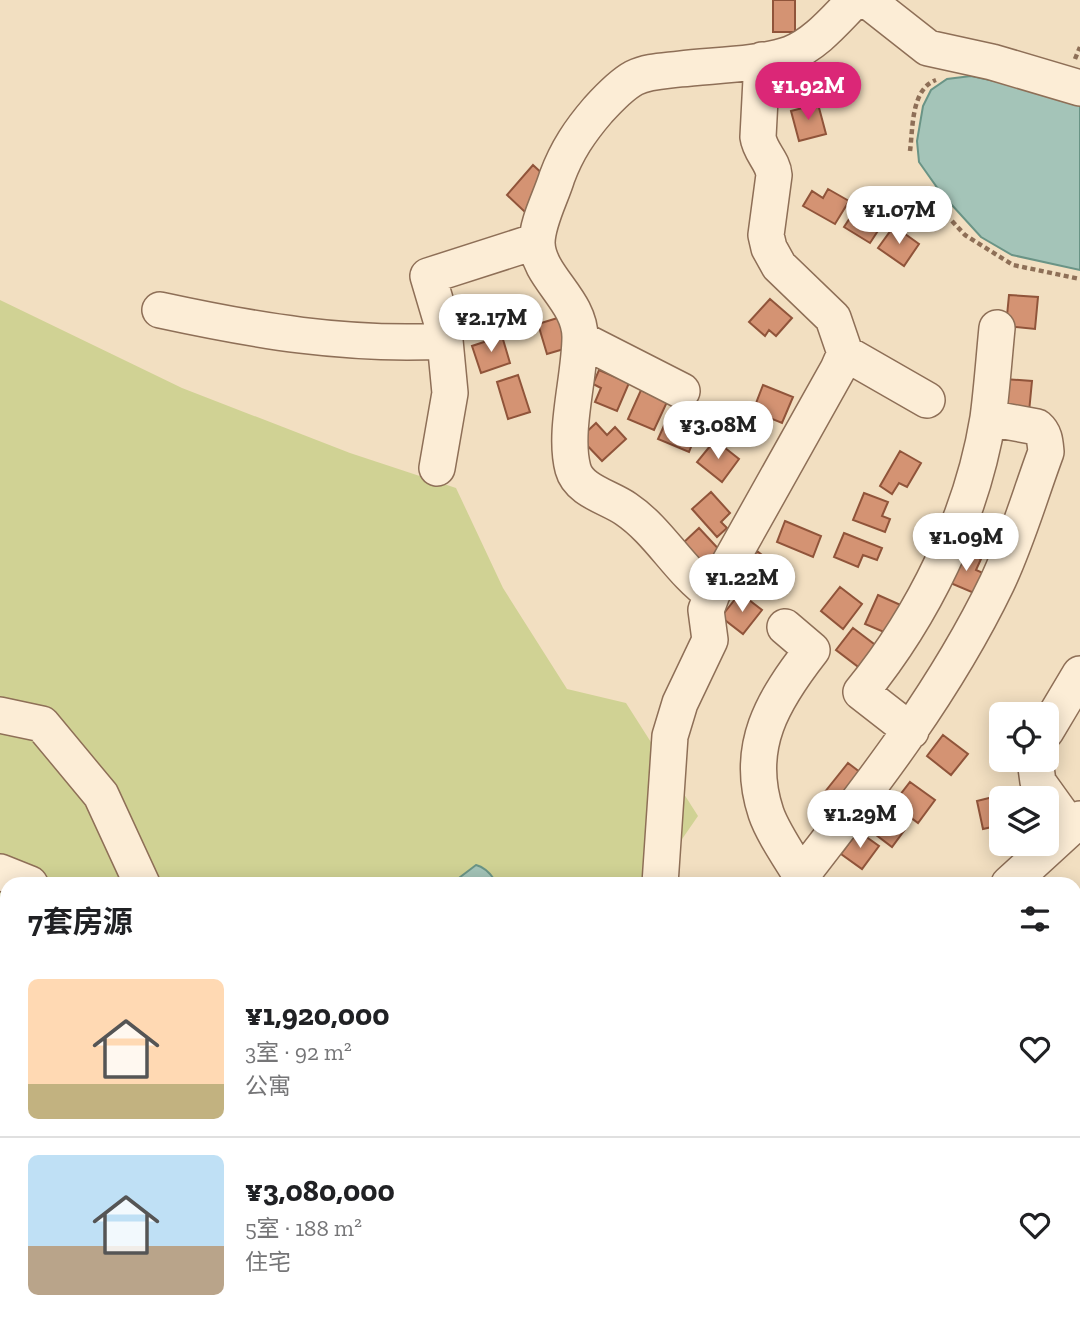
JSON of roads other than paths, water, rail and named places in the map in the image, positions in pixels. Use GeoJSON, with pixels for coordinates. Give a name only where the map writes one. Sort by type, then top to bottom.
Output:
{"type":"FeatureCollection","features":[{"type":"Feature","properties":{"kind":"street"},"geometry":{"type":"LineString","coordinates":[[712,594],[693,581],[648,528],[627,509],[580,484],[574,471],[570,449],[580,328],[570,304],[545,266],[537,241],[542,219],[566,154],[580,131],[607,100],[632,79],[651,72],[762,60],[790,54],[807,45],[855,0]]}},
{"type":"Feature","properties":{"kind":"street"},"geometry":{"type":"LineString","coordinates":[[867,0],[928,48],[992,62],[1080,88]]}},
{"type":"Feature","properties":{"kind":"street"},"geometry":{"type":"LineString","coordinates":[[660,877],[670,737],[680,703],[710,640],[706,610],[712,594],[845,353],[834,318],[779,265],[769,248],[766,235],[774,175],[773,167],[760,148],[758,137],[762,60]]}},
{"type":"Feature","properties":{"kind":"street"},"geometry":{"type":"LineString","coordinates":[[437,468],[450,393],[445,341],[428,276],[537,241]]}},
{"type":"Feature","properties":{"kind":"street"},"geometry":{"type":"LineString","coordinates":[[160,310],[252,330],[323,339],[402,343],[445,341]]}},
{"type":"Feature","properties":{"kind":"street"},"geometry":{"type":"LineString","coordinates":[[911,731],[861,692],[884,664],[936,575],[965,506],[988,418],[997,328]]}},
{"type":"Feature","properties":{"kind":"street"},"geometry":{"type":"LineString","coordinates":[[580,339],[682,391]]}},
{"type":"Feature","properties":{"kind":"street"},"geometry":{"type":"LineString","coordinates":[[845,353],[927,400]]}},
{"type":"Feature","properties":{"kind":"street"},"geometry":{"type":"LineString","coordinates":[[806,877],[911,731],[951,668],[999,579],[1046,452],[1042,432],[1037,427],[988,418]]}},
{"type":"Feature","properties":{"kind":"street"},"geometry":{"type":"LineString","coordinates":[[785,627],[812,650],[786,683],[770,711],[760,745],[760,780],[766,814],[802,877]]}},
{"type":"Feature","properties":{"kind":"street"},"geometry":{"type":"LineString","coordinates":[[1059,709],[1080,674]]}},
{"type":"Feature","properties":{"kind":"street"},"geometry":{"type":"LineString","coordinates":[[0,715],[42,724],[101,795],[139,877]]}},
{"type":"Feature","properties":{"kind":"street"},"geometry":{"type":"LineString","coordinates":[[1017,877],[1075,824],[1038,782],[1037,772]]}}]}
